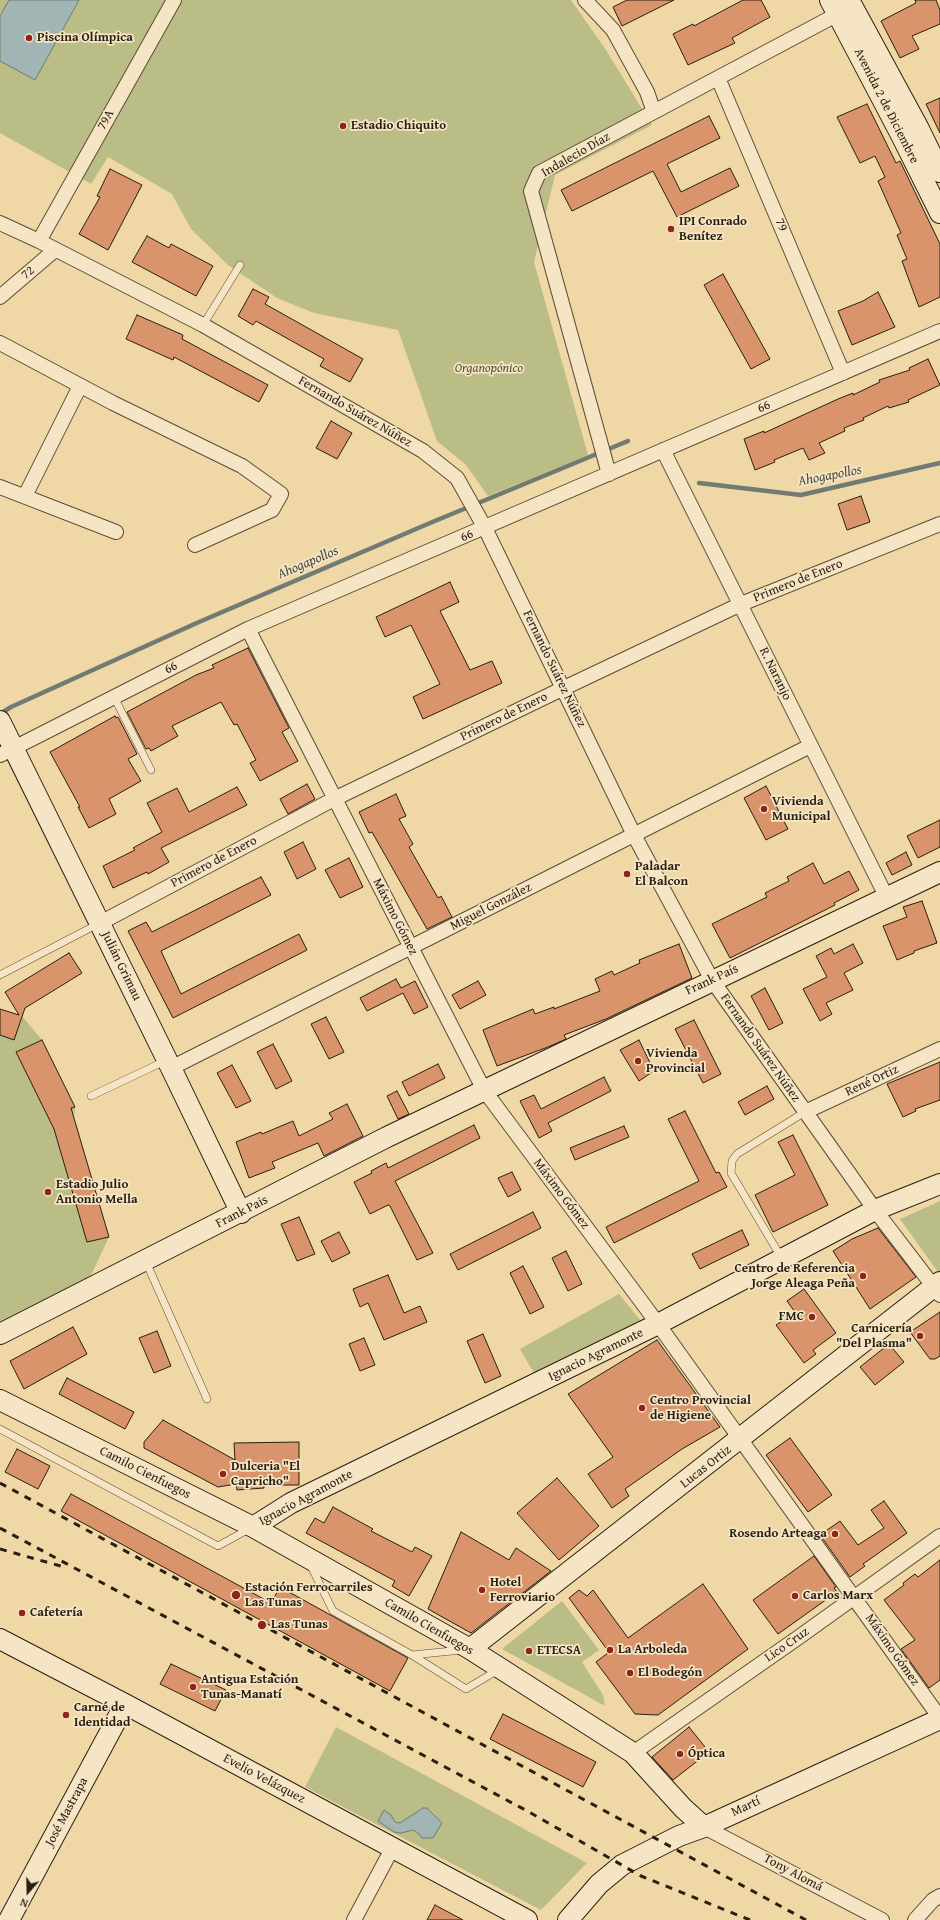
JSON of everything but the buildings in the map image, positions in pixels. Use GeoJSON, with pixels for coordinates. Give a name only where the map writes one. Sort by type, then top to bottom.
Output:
{"type":"FeatureCollection","features":[{"type":"Feature","properties":{"kind":"main road","name":"Avenida 2 de Diciembre"},"geometry":{"type":"LineString","coordinates":[[847,4],[940,172]]}},
{"type":"Feature","properties":{"kind":"main road","name":"Avenida 2 de Diciembre"},"geometry":{"type":"LineString","coordinates":[[928,152],[940,213]]}},
{"type":"Feature","properties":{"kind":"main road","name":"Julián Grimau"},"geometry":{"type":"LineString","coordinates":[[2,725],[6,751],[100,923],[241,1213]]}},
{"type":"Feature","properties":{"kind":"main road","name":"Frank País"},"geometry":{"type":"LineString","coordinates":[[484,1090],[940,872]]}},
{"type":"Feature","properties":{"kind":"main road","name":"Frank Pais"},"geometry":{"type":"LineString","coordinates":[[0,1334],[241,1213],[387,1137],[484,1090]]}},
{"type":"Feature","properties":{"kind":"main road","name":"Ignacio Agramonte"},"geometry":{"type":"LineString","coordinates":[[253,1527],[291,1503],[658,1324],[876,1210],[940,1184]]}},
{"type":"Feature","properties":{"kind":"main road","name":"Lucas Ortiz"},"geometry":{"type":"LineString","coordinates":[[470,1649],[938,1288]]}},
{"type":"Feature","properties":{"kind":"main road","name":"Camilo Cienfuegos"},"geometry":{"type":"LineString","coordinates":[[0,1400],[253,1527],[470,1649],[633,1753],[683,1808],[704,1827]]}},
{"type":"Feature","properties":{"kind":"main road","name":"Evelio Velázquez"},"geometry":{"type":"LineString","coordinates":[[0,1639],[125,1704],[528,1920]]}},
{"type":"Feature","properties":{"kind":"main road","name":"José Mastrapa"},"geometry":{"type":"LineString","coordinates":[[9,1920],[125,1704]]}},
{"type":"Feature","properties":{"kind":"main road","name":"Martí"},"geometry":{"type":"LineString","coordinates":[[568,1920],[599,1884],[622,1865],[679,1836],[704,1827],[940,1718]]}},
{"type":"Feature","properties":{"kind":"street","name":"79A"},"geometry":{"type":"LineString","coordinates":[[39,241],[174,0]]}},
{"type":"Feature","properties":{"kind":"street"},"geometry":{"type":"LineString","coordinates":[[585,0],[612,30],[647,92],[654,112]]}},
{"type":"Feature","properties":{"kind":"street","name":"Indalecio Díaz"},"geometry":{"type":"LineString","coordinates":[[609,474],[531,191],[539,173],[718,78],[847,4]]}},
{"type":"Feature","properties":{"kind":"street","name":"79"},"geometry":{"type":"LineString","coordinates":[[718,78],[843,373]]}},
{"type":"Feature","properties":{"kind":"street","name":"Fernando Suárez Núñez"},"geometry":{"type":"LineString","coordinates":[[0,223],[39,241],[203,325],[423,451],[457,478],[485,528],[564,688],[634,835],[712,980],[876,1210],[938,1288]]}},
{"type":"Feature","properties":{"kind":"street","name":"72"},"geometry":{"type":"LineString","coordinates":[[0,297],[56,250]]}},
{"type":"Feature","properties":{"kind":"street","name":"66"},"geometry":{"type":"LineString","coordinates":[[6,751],[248,629],[940,331]]}},
{"type":"Feature","properties":{"kind":"street"},"geometry":{"type":"LineString","coordinates":[[0,343],[113,403],[242,466],[281,494],[272,510],[195,545]]}},
{"type":"Feature","properties":{"kind":"street"},"geometry":{"type":"LineString","coordinates":[[25,496],[80,386]]}},
{"type":"Feature","properties":{"kind":"street","name":"R. Naranjo"},"geometry":{"type":"LineString","coordinates":[[663,450],[887,898]]}},
{"type":"Feature","properties":{"kind":"street"},"geometry":{"type":"LineString","coordinates":[[0,487],[116,532]]}},
{"type":"Feature","properties":{"kind":"street","name":"Primero de Enero"},"geometry":{"type":"LineString","coordinates":[[100,923],[334,798],[564,688],[741,604],[940,524]]}},
{"type":"Feature","properties":{"kind":"street","name":"Máximo Gómez"},"geometry":{"type":"LineString","coordinates":[[248,629],[484,1090],[658,1324],[940,1718]]}},
{"type":"Feature","properties":{"kind":"street","name":"Miguel González"},"geometry":{"type":"LineString","coordinates":[[169,1064],[411,947],[810,746]]}},
{"type":"Feature","properties":{"kind":"street","name":"René Ortiz"},"geometry":{"type":"LineString","coordinates":[[805,1112],[940,1049]]}},
{"type":"Feature","properties":{"kind":"street","name":"Lico Cruz"},"geometry":{"type":"LineString","coordinates":[[633,1753],[940,1536]]}},
{"type":"Feature","properties":{"kind":"street","name":"Tony Alomá"},"geometry":{"type":"LineString","coordinates":[[704,1827],[882,1920]]}},
{"type":"Feature","properties":{"kind":"street"},"geometry":{"type":"LineString","coordinates":[[354,1920],[393,1848]]}},
{"type":"Feature","properties":{"kind":"street"},"geometry":{"type":"LineString","coordinates":[[915,1920],[933,1900],[940,1896]]}},
{"type":"Feature","properties":{"kind":"lane"},"geometry":{"type":"LineString","coordinates":[[203,325],[240,265]]}},
{"type":"Feature","properties":{"kind":"lane"},"geometry":{"type":"LineString","coordinates":[[114,697],[151,770]]}},
{"type":"Feature","properties":{"kind":"lane"},"geometry":{"type":"LineString","coordinates":[[0,975],[100,923]]}},
{"type":"Feature","properties":{"kind":"lane"},"geometry":{"type":"LineString","coordinates":[[90,1096],[169,1064]]}},
{"type":"Feature","properties":{"kind":"lane"},"geometry":{"type":"LineString","coordinates":[[782,1259],[731,1173],[732,1161],[737,1154],[805,1112]]}},
{"type":"Feature","properties":{"kind":"lane"},"geometry":{"type":"LineString","coordinates":[[146,1261],[207,1399]]}},
{"type":"Feature","properties":{"kind":"lane"},"geometry":{"type":"LineString","coordinates":[[0,1429],[218,1546],[253,1527]]}},
{"type":"Feature","properties":{"kind":"lane"},"geometry":{"type":"LineString","coordinates":[[306,1557],[333,1611],[412,1655],[466,1689],[500,1669]]}},
{"type":"Feature","properties":{"kind":"lane"},"geometry":{"type":"LineString","coordinates":[[412,1655],[470,1649]]}},
{"type":"Feature","properties":{"kind":"green space","name":"Organopónico"},"geometry":{"type":"Polygon","coordinates":[[[0,0],[571,0],[606,50],[652,125],[555,175],[534,262],[588,455],[488,496],[465,464],[437,441],[398,330],[314,313],[277,298],[228,265],[191,229],[172,194],[108,157],[91,184],[0,133],[0,0]]]}},
{"type":"Feature","properties":{"kind":"green space","name":"Estadio Julio Antonio Mella"},"geometry":{"type":"Polygon","coordinates":[[[0,1009],[22,1016],[42,1040],[75,1107],[74,1119],[109,1237],[85,1288],[0,1331],[0,1009]]]}},
{"type":"Feature","properties":{"kind":"green space"},"geometry":{"type":"Polygon","coordinates":[[[940,1201],[940,1271],[938,1272],[900,1219],[940,1201]]]}},
{"type":"Feature","properties":{"kind":"green space"},"geometry":{"type":"Polygon","coordinates":[[[619,1294],[641,1321],[535,1375],[520,1349],[619,1294]]]}},
{"type":"Feature","properties":{"kind":"green space"},"geometry":{"type":"Polygon","coordinates":[[[562,1601],[599,1650],[582,1662],[603,1695],[605,1706],[502,1649],[562,1601]]]}},
{"type":"Feature","properties":{"kind":"green space"},"geometry":{"type":"Polygon","coordinates":[[[336,1727],[587,1863],[541,1910],[305,1787],[336,1727]]]}},
{"type":"Feature","properties":{"kind":"shaded area","name":"Piscina Olímpica"},"geometry":{"type":"Polygon","coordinates":[[[9,0],[79,0],[35,80],[0,61],[0,16],[9,0]]]}},
{"type":"Feature","properties":{"kind":"shaded area"},"geometry":{"type":"Polygon","coordinates":[[[423,1808],[427,1808],[442,1823],[433,1838],[422,1838],[413,1830],[401,1833],[394,1832],[378,1821],[384,1810],[391,1815],[395,1822],[400,1823],[423,1808]]]}},
{"type":"Feature","properties":{"kind":"waterway","name":"Ahogapollos"},"geometry":{"type":"LineString","coordinates":[[0,714],[11,707],[199,622],[430,523],[628,441]]}},
{"type":"Feature","properties":{"kind":"waterway","name":"Ahogapollos"},"geometry":{"type":"LineString","coordinates":[[699,483],[801,495],[940,463]]}},
{"type":"Feature","properties":{"kind":"railway"},"geometry":{"type":"LineString","coordinates":[[0,1483],[806,1920]]}},
{"type":"Feature","properties":{"kind":"railway"},"geometry":{"type":"LineString","coordinates":[[0,1528],[529,1812],[641,1876],[750,1920]]}},
{"type":"Feature","properties":{"kind":"railway"},"geometry":{"type":"LineString","coordinates":[[0,1549],[64,1567]]}},
{"type":"Feature","properties":{"kind":"place","name":"Piscina Olímpica"},"geometry":{"type":"Point","coordinates":[29,38]}},
{"type":"Feature","properties":{"kind":"place","name":"Estadio Chiquito"},"geometry":{"type":"Point","coordinates":[343,126]}},
{"type":"Feature","properties":{"kind":"place","name":"IPI Conrado Benítez"},"geometry":{"type":"Point","coordinates":[671,229]}},
{"type":"Feature","properties":{"kind":"place","name":"Vivienda Municipal"},"geometry":{"type":"Point","coordinates":[764,809]}},
{"type":"Feature","properties":{"kind":"place","name":"Paladar El Balcon"},"geometry":{"type":"Point","coordinates":[627,874]}},
{"type":"Feature","properties":{"kind":"place","name":"Vivienda Provincial"},"geometry":{"type":"Point","coordinates":[638,1061]}},
{"type":"Feature","properties":{"kind":"place","name":"Estadio Julio Antonio Mella"},"geometry":{"type":"Point","coordinates":[48,1192]}},
{"type":"Feature","properties":{"kind":"place","name":"Centro de Referencia Jorge Aleaga Peña"},"geometry":{"type":"Point","coordinates":[863,1276]}},
{"type":"Feature","properties":{"kind":"place","name":"FMC"},"geometry":{"type":"Point","coordinates":[812,1317]}},
{"type":"Feature","properties":{"kind":"place","name":"Carnicería \"Del Plasma\""},"geometry":{"type":"Point","coordinates":[920,1336]}},
{"type":"Feature","properties":{"kind":"place","name":"Centro Provincial de Higiene"},"geometry":{"type":"Point","coordinates":[642,1408]}},
{"type":"Feature","properties":{"kind":"place","name":"Dulceria \"El Capricho\""},"geometry":{"type":"Point","coordinates":[223,1474]}},
{"type":"Feature","properties":{"kind":"place","name":"Rosendo Arteaga"},"geometry":{"type":"Point","coordinates":[835,1534]}},
{"type":"Feature","properties":{"kind":"place","name":"Hotel Ferroviario"},"geometry":{"type":"Point","coordinates":[482,1590]}},
{"type":"Feature","properties":{"kind":"place","name":"Estación Ferrocarriles Las Tunas"},"geometry":{"type":"Point","coordinates":[236,1595]}},
{"type":"Feature","properties":{"kind":"place","name":"Carlos Marx"},"geometry":{"type":"Point","coordinates":[795,1596]}},
{"type":"Feature","properties":{"kind":"place","name":"Cafetería"},"geometry":{"type":"Point","coordinates":[22,1613]}},
{"type":"Feature","properties":{"kind":"place","name":"Las Tunas"},"geometry":{"type":"Point","coordinates":[262,1625]}},
{"type":"Feature","properties":{"kind":"place","name":"La Arboleda"},"geometry":{"type":"Point","coordinates":[610,1650]}},
{"type":"Feature","properties":{"kind":"place","name":"ETECSA"},"geometry":{"type":"Point","coordinates":[529,1651]}},
{"type":"Feature","properties":{"kind":"place","name":"El Bodegón"},"geometry":{"type":"Point","coordinates":[630,1673]}},
{"type":"Feature","properties":{"kind":"place","name":"Antigua Estación Tunas-Manatí"},"geometry":{"type":"Point","coordinates":[193,1687]}},
{"type":"Feature","properties":{"kind":"place","name":"Carné de Identidad"},"geometry":{"type":"Point","coordinates":[66,1715]}},
{"type":"Feature","properties":{"kind":"place","name":"Óptica"},"geometry":{"type":"Point","coordinates":[680,1754]}}]}
